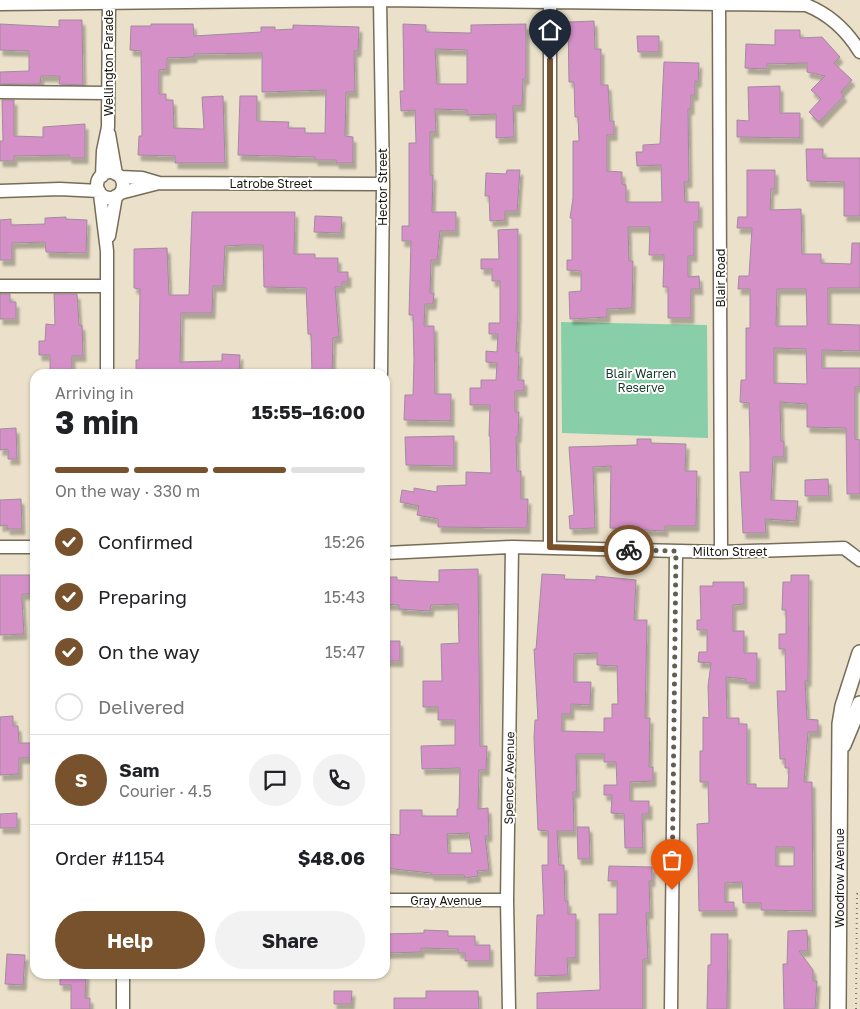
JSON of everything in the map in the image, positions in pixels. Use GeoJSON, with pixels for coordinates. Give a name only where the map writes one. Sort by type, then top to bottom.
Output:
{"type":"FeatureCollection","features":[{"type":"Feature","properties":{"kind":"main road","name":"Woodrow Avenue"},"geometry":{"type":"LineString","coordinates":[[838,1009],[842,747],[840,724],[843,706],[860,653]]}},
{"type":"Feature","properties":{"kind":"main road","name":"Woodrow Avenue"},"geometry":{"type":"LineString","coordinates":[[842,747],[860,704]]}},
{"type":"Feature","properties":{"kind":"street"},"geometry":{"type":"LineString","coordinates":[[0,4],[380,0],[806,5],[831,18],[860,51]]}},
{"type":"Feature","properties":{"kind":"street","name":"Hector Street"},"geometry":{"type":"LineString","coordinates":[[380,0],[383,184],[381,369]]}},
{"type":"Feature","properties":{"kind":"street"},"geometry":{"type":"LineString","coordinates":[[550,1],[550,547]]}},
{"type":"Feature","properties":{"kind":"street","name":"Wellington Parade"},"geometry":{"type":"LineString","coordinates":[[109,2],[108,127],[118,176]]}},
{"type":"Feature","properties":{"kind":"street","name":"Blair Road"},"geometry":{"type":"LineString","coordinates":[[719,3],[720,552]]}},
{"type":"Feature","properties":{"kind":"street"},"geometry":{"type":"LineString","coordinates":[[0,92],[108,93]]}},
{"type":"Feature","properties":{"kind":"street","name":"Wellington Parade"},"geometry":{"type":"LineString","coordinates":[[101,176],[103,151],[108,127]]}},
{"type":"Feature","properties":{"kind":"street"},"geometry":{"type":"LineString","coordinates":[[60,189],[107,173],[118,176],[123,185],[118,195],[107,251]]}},
{"type":"Feature","properties":{"kind":"street"},"geometry":{"type":"LineString","coordinates":[[101,176],[97,186],[100,193],[107,251],[107,369]]}},
{"type":"Feature","properties":{"kind":"street","name":"Latrobe Street"},"geometry":{"type":"LineString","coordinates":[[118,176],[142,178],[160,183],[383,184]]}},
{"type":"Feature","properties":{"kind":"street","name":"Latrobe Street"},"geometry":{"type":"LineString","coordinates":[[118,195],[160,183]]}},
{"type":"Feature","properties":{"kind":"street"},"geometry":{"type":"LineString","coordinates":[[0,191],[60,189],[100,193],[108,198],[118,195]]}},
{"type":"Feature","properties":{"kind":"street"},"geometry":{"type":"LineString","coordinates":[[0,286],[107,286]]}},
{"type":"Feature","properties":{"kind":"street","name":"Milton Street"},"geometry":{"type":"LineString","coordinates":[[390,553],[512,546],[720,552],[844,548],[860,560]]}},
{"type":"Feature","properties":{"kind":"street","name":"Spencer Avenue"},"geometry":{"type":"LineString","coordinates":[[509,1009],[507,900],[512,546]]}},
{"type":"Feature","properties":{"kind":"street"},"geometry":{"type":"LineString","coordinates":[[0,547],[30,547]]}},
{"type":"Feature","properties":{"kind":"street"},"geometry":{"type":"LineString","coordinates":[[671,1009],[676,551]]}},
{"type":"Feature","properties":{"kind":"street","name":"Gray Avenue"},"geometry":{"type":"LineString","coordinates":[[390,900],[507,900]]}},
{"type":"Feature","properties":{"kind":"street"},"geometry":{"type":"LineString","coordinates":[[123,979],[123,1009]]}},
{"type":"Feature","properties":{"kind":"path"},"geometry":{"type":"LineString","coordinates":[[856,1009],[857,894],[860,893]]}},
{"type":"Feature","properties":{"kind":"green space","name":"Blair Warren Reserve"},"geometry":{"type":"Polygon","coordinates":[[[561,322],[707,325],[708,438],[562,433],[561,322]]]}},
{"type":"Feature","properties":{"kind":"building"},"geometry":{"type":"Polygon","coordinates":[[[59,20],[82,20],[83,85],[59,84],[60,76],[41,76],[40,84],[0,84],[0,72],[29,71],[29,51],[0,50],[0,24],[59,27],[59,20]]]}},
{"type":"Feature","properties":{"kind":"building"},"geometry":{"type":"Polygon","coordinates":[[[594,21],[595,49],[601,49],[601,85],[608,85],[610,121],[614,121],[614,135],[607,135],[607,171],[622,172],[622,184],[626,185],[626,202],[662,202],[661,165],[637,166],[636,152],[643,152],[643,145],[660,144],[664,62],[699,63],[698,82],[695,81],[695,95],[691,95],[691,109],[688,109],[689,182],[684,182],[685,202],[699,202],[699,222],[694,222],[694,256],[688,256],[688,277],[699,276],[700,289],[691,289],[691,318],[668,318],[668,287],[663,287],[664,255],[649,255],[650,227],[628,227],[629,261],[633,261],[632,308],[607,309],[607,317],[570,319],[569,292],[581,291],[581,271],[567,270],[567,260],[572,260],[572,218],[570,218],[573,198],[573,141],[579,141],[578,117],[575,117],[574,82],[569,82],[568,22],[594,21]]]}},
{"type":"Feature","properties":{"kind":"building"},"geometry":{"type":"Polygon","coordinates":[[[151,24],[193,24],[194,36],[261,32],[261,27],[275,27],[275,30],[293,29],[293,25],[359,27],[358,51],[354,51],[355,92],[346,92],[345,136],[353,137],[353,163],[336,163],[336,160],[315,160],[315,157],[238,155],[240,96],[257,96],[257,121],[289,122],[288,128],[305,128],[305,133],[325,133],[326,90],[262,92],[262,53],[194,54],[194,57],[167,58],[167,69],[159,70],[159,94],[166,94],[166,100],[173,100],[174,128],[204,129],[202,97],[223,96],[225,163],[175,163],[175,156],[138,155],[139,136],[142,136],[141,51],[130,50],[131,26],[151,26],[151,24]]]}},
{"type":"Feature","properties":{"kind":"building"},"geometry":{"type":"Polygon","coordinates":[[[403,24],[426,25],[426,32],[471,33],[471,25],[526,24],[526,79],[523,79],[522,106],[513,106],[514,137],[496,138],[496,114],[467,115],[467,110],[435,109],[436,132],[430,132],[430,175],[433,175],[432,212],[456,212],[456,231],[440,231],[437,260],[431,260],[430,293],[434,293],[433,304],[425,304],[424,326],[434,326],[435,394],[451,394],[451,421],[404,420],[405,395],[413,395],[414,360],[413,315],[409,315],[411,241],[402,241],[402,226],[409,226],[409,143],[416,143],[415,110],[401,111],[400,91],[404,91],[403,24]],[[435,49],[437,84],[467,84],[467,50],[435,49]]]}},
{"type":"Feature","properties":{"kind":"building"},"geometry":{"type":"Polygon","coordinates":[[[775,30],[800,30],[800,38],[822,37],[840,57],[834,63],[852,80],[841,92],[844,96],[819,122],[809,112],[821,99],[811,90],[825,76],[807,72],[807,63],[767,64],[767,69],[745,68],[746,44],[775,45],[775,30]]]}},
{"type":"Feature","properties":{"kind":"building"},"geometry":{"type":"Polygon","coordinates":[[[637,36],[659,36],[659,52],[638,52],[637,36]]]}},
{"type":"Feature","properties":{"kind":"building"},"geometry":{"type":"Polygon","coordinates":[[[780,86],[780,113],[800,113],[800,138],[737,137],[737,120],[749,121],[748,87],[780,86]]]}},
{"type":"Feature","properties":{"kind":"building"},"geometry":{"type":"Polygon","coordinates":[[[2,100],[14,100],[14,136],[43,137],[43,127],[85,124],[85,158],[69,158],[69,155],[14,156],[14,161],[0,161],[0,141],[3,141],[2,100]]]}},
{"type":"Feature","properties":{"kind":"building"},"geometry":{"type":"Polygon","coordinates":[[[806,149],[823,149],[823,158],[860,158],[860,216],[844,216],[844,182],[807,181],[806,149]]]}},
{"type":"Feature","properties":{"kind":"building"},"geometry":{"type":"Polygon","coordinates":[[[507,170],[520,170],[517,211],[505,211],[505,220],[490,221],[489,196],[485,196],[486,173],[506,174],[507,170]]]}},
{"type":"Feature","properties":{"kind":"building"},"geometry":{"type":"Polygon","coordinates":[[[747,170],[775,170],[775,189],[771,189],[770,210],[801,209],[802,254],[821,254],[821,263],[851,264],[852,243],[860,243],[860,288],[828,288],[828,324],[860,325],[860,351],[822,350],[822,368],[860,368],[860,387],[855,387],[855,439],[860,440],[860,494],[847,494],[846,428],[807,427],[807,404],[780,402],[781,441],[784,441],[784,457],[773,457],[771,500],[798,501],[796,521],[765,519],[766,533],[743,533],[740,472],[750,472],[750,441],[749,403],[740,402],[741,380],[746,380],[746,328],[750,328],[750,289],[738,289],[739,276],[749,276],[752,228],[737,228],[738,217],[747,217],[747,170]],[[777,289],[776,326],[807,326],[806,289],[777,289]],[[774,348],[774,383],[807,384],[806,349],[774,348]]]}},
{"type":"Feature","properties":{"kind":"building"},"geometry":{"type":"Polygon","coordinates":[[[192,212],[295,212],[294,254],[315,254],[315,258],[338,258],[338,272],[348,272],[348,282],[342,282],[342,287],[335,287],[339,337],[333,338],[332,369],[312,369],[311,334],[308,334],[306,288],[264,287],[263,245],[244,245],[225,246],[223,286],[213,286],[212,313],[181,313],[180,362],[222,361],[222,354],[240,355],[239,369],[136,369],[136,360],[139,360],[140,289],[134,288],[134,249],[167,248],[169,295],[189,295],[192,212]]]}},
{"type":"Feature","properties":{"kind":"building"},"geometry":{"type":"Polygon","coordinates":[[[315,216],[342,217],[341,233],[314,232],[315,216]]]}},
{"type":"Feature","properties":{"kind":"building"},"geometry":{"type":"Polygon","coordinates":[[[66,217],[66,219],[87,220],[86,253],[46,252],[45,242],[12,243],[12,260],[0,260],[0,220],[11,219],[11,225],[45,224],[45,218],[66,217]]]}},
{"type":"Feature","properties":{"kind":"building"},"geometry":{"type":"Polygon","coordinates":[[[518,229],[516,352],[519,352],[518,380],[524,380],[524,391],[515,391],[515,412],[519,412],[518,437],[516,437],[517,471],[521,471],[521,499],[528,499],[527,528],[438,527],[438,519],[417,515],[419,506],[400,502],[402,490],[414,492],[414,488],[437,492],[437,486],[466,485],[466,472],[491,473],[490,405],[470,405],[470,388],[481,388],[481,380],[496,380],[497,363],[486,362],[486,351],[497,352],[498,334],[489,334],[489,323],[500,323],[500,281],[492,281],[492,269],[481,269],[481,259],[499,259],[498,230],[518,229]]]}},
{"type":"Feature","properties":{"kind":"building"},"geometry":{"type":"Polygon","coordinates":[[[0,294],[10,294],[10,302],[16,302],[16,319],[0,319],[0,294]]]}},
{"type":"Feature","properties":{"kind":"building"},"geometry":{"type":"Polygon","coordinates":[[[54,294],[77,294],[79,325],[82,325],[83,356],[72,356],[72,369],[50,369],[50,355],[39,355],[39,341],[45,341],[46,324],[55,325],[54,294]]]}},
{"type":"Feature","properties":{"kind":"building"},"geometry":{"type":"Polygon","coordinates":[[[16,428],[17,459],[8,459],[8,449],[0,450],[0,429],[16,428]]]}},
{"type":"Feature","properties":{"kind":"building"},"geometry":{"type":"Polygon","coordinates":[[[454,436],[454,466],[406,465],[405,437],[454,436]]]}},
{"type":"Feature","properties":{"kind":"building"},"geometry":{"type":"Polygon","coordinates":[[[637,439],[651,439],[651,443],[686,444],[685,471],[697,471],[696,526],[665,526],[665,531],[610,528],[611,466],[593,467],[595,528],[570,529],[569,516],[574,515],[569,447],[637,445],[637,439]]]}},
{"type":"Feature","properties":{"kind":"building"},"geometry":{"type":"Polygon","coordinates":[[[828,479],[829,496],[805,496],[805,480],[828,479]]]}},
{"type":"Feature","properties":{"kind":"building"},"geometry":{"type":"Polygon","coordinates":[[[21,499],[22,529],[7,529],[7,525],[0,526],[0,500],[21,499]]]}},
{"type":"Feature","properties":{"kind":"building"},"geometry":{"type":"Polygon","coordinates":[[[478,569],[480,746],[487,746],[486,770],[479,770],[478,809],[488,808],[489,836],[485,836],[489,870],[477,871],[478,876],[465,878],[464,875],[431,875],[431,873],[390,869],[390,834],[400,835],[400,810],[422,810],[422,816],[457,816],[457,809],[459,809],[460,768],[422,769],[421,746],[455,745],[455,720],[438,720],[438,707],[423,707],[423,681],[442,681],[441,644],[459,643],[458,604],[431,605],[430,611],[399,609],[399,605],[390,604],[390,577],[397,577],[397,580],[439,582],[439,570],[478,569]],[[469,833],[447,834],[448,853],[472,853],[469,833]]]}},
{"type":"Feature","properties":{"kind":"building"},"geometry":{"type":"Polygon","coordinates":[[[542,574],[565,575],[564,579],[596,580],[596,576],[636,580],[634,620],[647,620],[645,718],[650,718],[649,767],[653,767],[653,781],[630,782],[630,801],[649,801],[649,814],[642,814],[643,848],[625,848],[624,814],[611,813],[612,795],[604,795],[604,785],[617,785],[616,762],[604,762],[604,754],[576,754],[577,792],[573,792],[574,831],[557,831],[559,865],[564,865],[565,901],[568,901],[568,914],[576,914],[576,958],[567,958],[568,975],[535,976],[537,915],[544,915],[542,865],[548,865],[548,831],[538,830],[534,738],[535,720],[538,720],[534,649],[536,649],[542,574]],[[597,653],[574,654],[574,682],[591,682],[590,705],[571,704],[571,714],[562,714],[562,731],[604,732],[604,718],[612,718],[612,704],[618,704],[617,666],[597,665],[597,653]]]}},
{"type":"Feature","properties":{"kind":"building"},"geometry":{"type":"Polygon","coordinates":[[[0,575],[30,575],[30,594],[22,594],[24,634],[0,635],[0,575]]]}},
{"type":"Feature","properties":{"kind":"building"},"geometry":{"type":"Polygon","coordinates":[[[791,575],[809,575],[808,681],[805,681],[807,719],[818,720],[818,732],[808,732],[804,782],[812,782],[813,911],[761,910],[761,903],[743,903],[742,882],[725,883],[725,902],[734,902],[734,911],[699,911],[697,824],[709,823],[708,782],[700,782],[700,751],[703,751],[703,717],[709,718],[708,686],[711,663],[698,662],[699,652],[707,652],[707,630],[697,630],[697,620],[701,620],[700,586],[713,586],[713,582],[744,582],[744,604],[733,605],[733,631],[744,631],[744,653],[757,653],[757,683],[746,683],[746,679],[726,677],[727,718],[739,718],[739,724],[747,724],[747,784],[756,784],[756,788],[788,788],[789,768],[785,768],[785,759],[780,759],[777,691],[786,691],[785,649],[779,649],[779,634],[786,634],[786,610],[782,610],[783,582],[791,582],[791,575]],[[776,847],[776,866],[794,866],[794,847],[776,847]]]}},
{"type":"Feature","properties":{"kind":"building"},"geometry":{"type":"Polygon","coordinates":[[[390,641],[400,641],[400,661],[390,661],[390,641]]]}},
{"type":"Feature","properties":{"kind":"building"},"geometry":{"type":"Polygon","coordinates":[[[13,716],[13,726],[18,726],[19,743],[30,743],[30,758],[19,758],[19,774],[0,775],[0,717],[13,716]]]}},
{"type":"Feature","properties":{"kind":"building"},"geometry":{"type":"Polygon","coordinates":[[[17,813],[17,828],[0,828],[0,814],[17,813]]]}},
{"type":"Feature","properties":{"kind":"building"},"geometry":{"type":"Polygon","coordinates":[[[577,827],[589,827],[590,859],[578,859],[577,827]]]}},
{"type":"Feature","properties":{"kind":"building"},"geometry":{"type":"Polygon","coordinates":[[[609,866],[652,867],[652,881],[649,881],[650,913],[646,913],[648,959],[643,959],[643,1009],[537,1009],[537,993],[600,990],[599,914],[617,914],[617,881],[608,881],[609,866]]]}},
{"type":"Feature","properties":{"kind":"building"},"geometry":{"type":"Polygon","coordinates":[[[424,930],[448,931],[448,936],[475,936],[475,945],[490,945],[490,961],[465,961],[465,953],[458,953],[458,949],[421,948],[421,952],[390,953],[390,934],[424,933],[424,930]]]}},
{"type":"Feature","properties":{"kind":"building"},"geometry":{"type":"Polygon","coordinates":[[[807,930],[808,951],[799,951],[813,970],[813,981],[817,981],[815,1009],[784,1009],[783,964],[787,964],[788,931],[807,930]]]}},
{"type":"Feature","properties":{"kind":"building"},"geometry":{"type":"Polygon","coordinates":[[[711,934],[728,934],[727,1009],[707,1009],[708,965],[711,965],[711,934]]]}},
{"type":"Feature","properties":{"kind":"building"},"geometry":{"type":"Polygon","coordinates":[[[7,954],[25,955],[23,985],[5,984],[7,954]]]}},
{"type":"Feature","properties":{"kind":"building"},"geometry":{"type":"Polygon","coordinates":[[[60,979],[86,979],[85,998],[90,998],[90,1009],[71,1009],[71,985],[60,985],[60,979]]]}},
{"type":"Feature","properties":{"kind":"building"},"geometry":{"type":"Polygon","coordinates":[[[334,991],[352,991],[351,1004],[334,1004],[334,991]]]}},
{"type":"Feature","properties":{"kind":"building"},"geometry":{"type":"Polygon","coordinates":[[[426,991],[478,991],[479,1009],[394,1009],[394,998],[426,998],[426,991]]]}},
{"type":"Feature","properties":{"kind":"way so far"},"geometry":{"type":"LineString","coordinates":[[629,550],[676,551],[672,890]]}},
{"type":"Feature","properties":{"kind":"route"},"geometry":{"type":"LineString","coordinates":[[550,60],[550,547],[629,550]]}}]}
